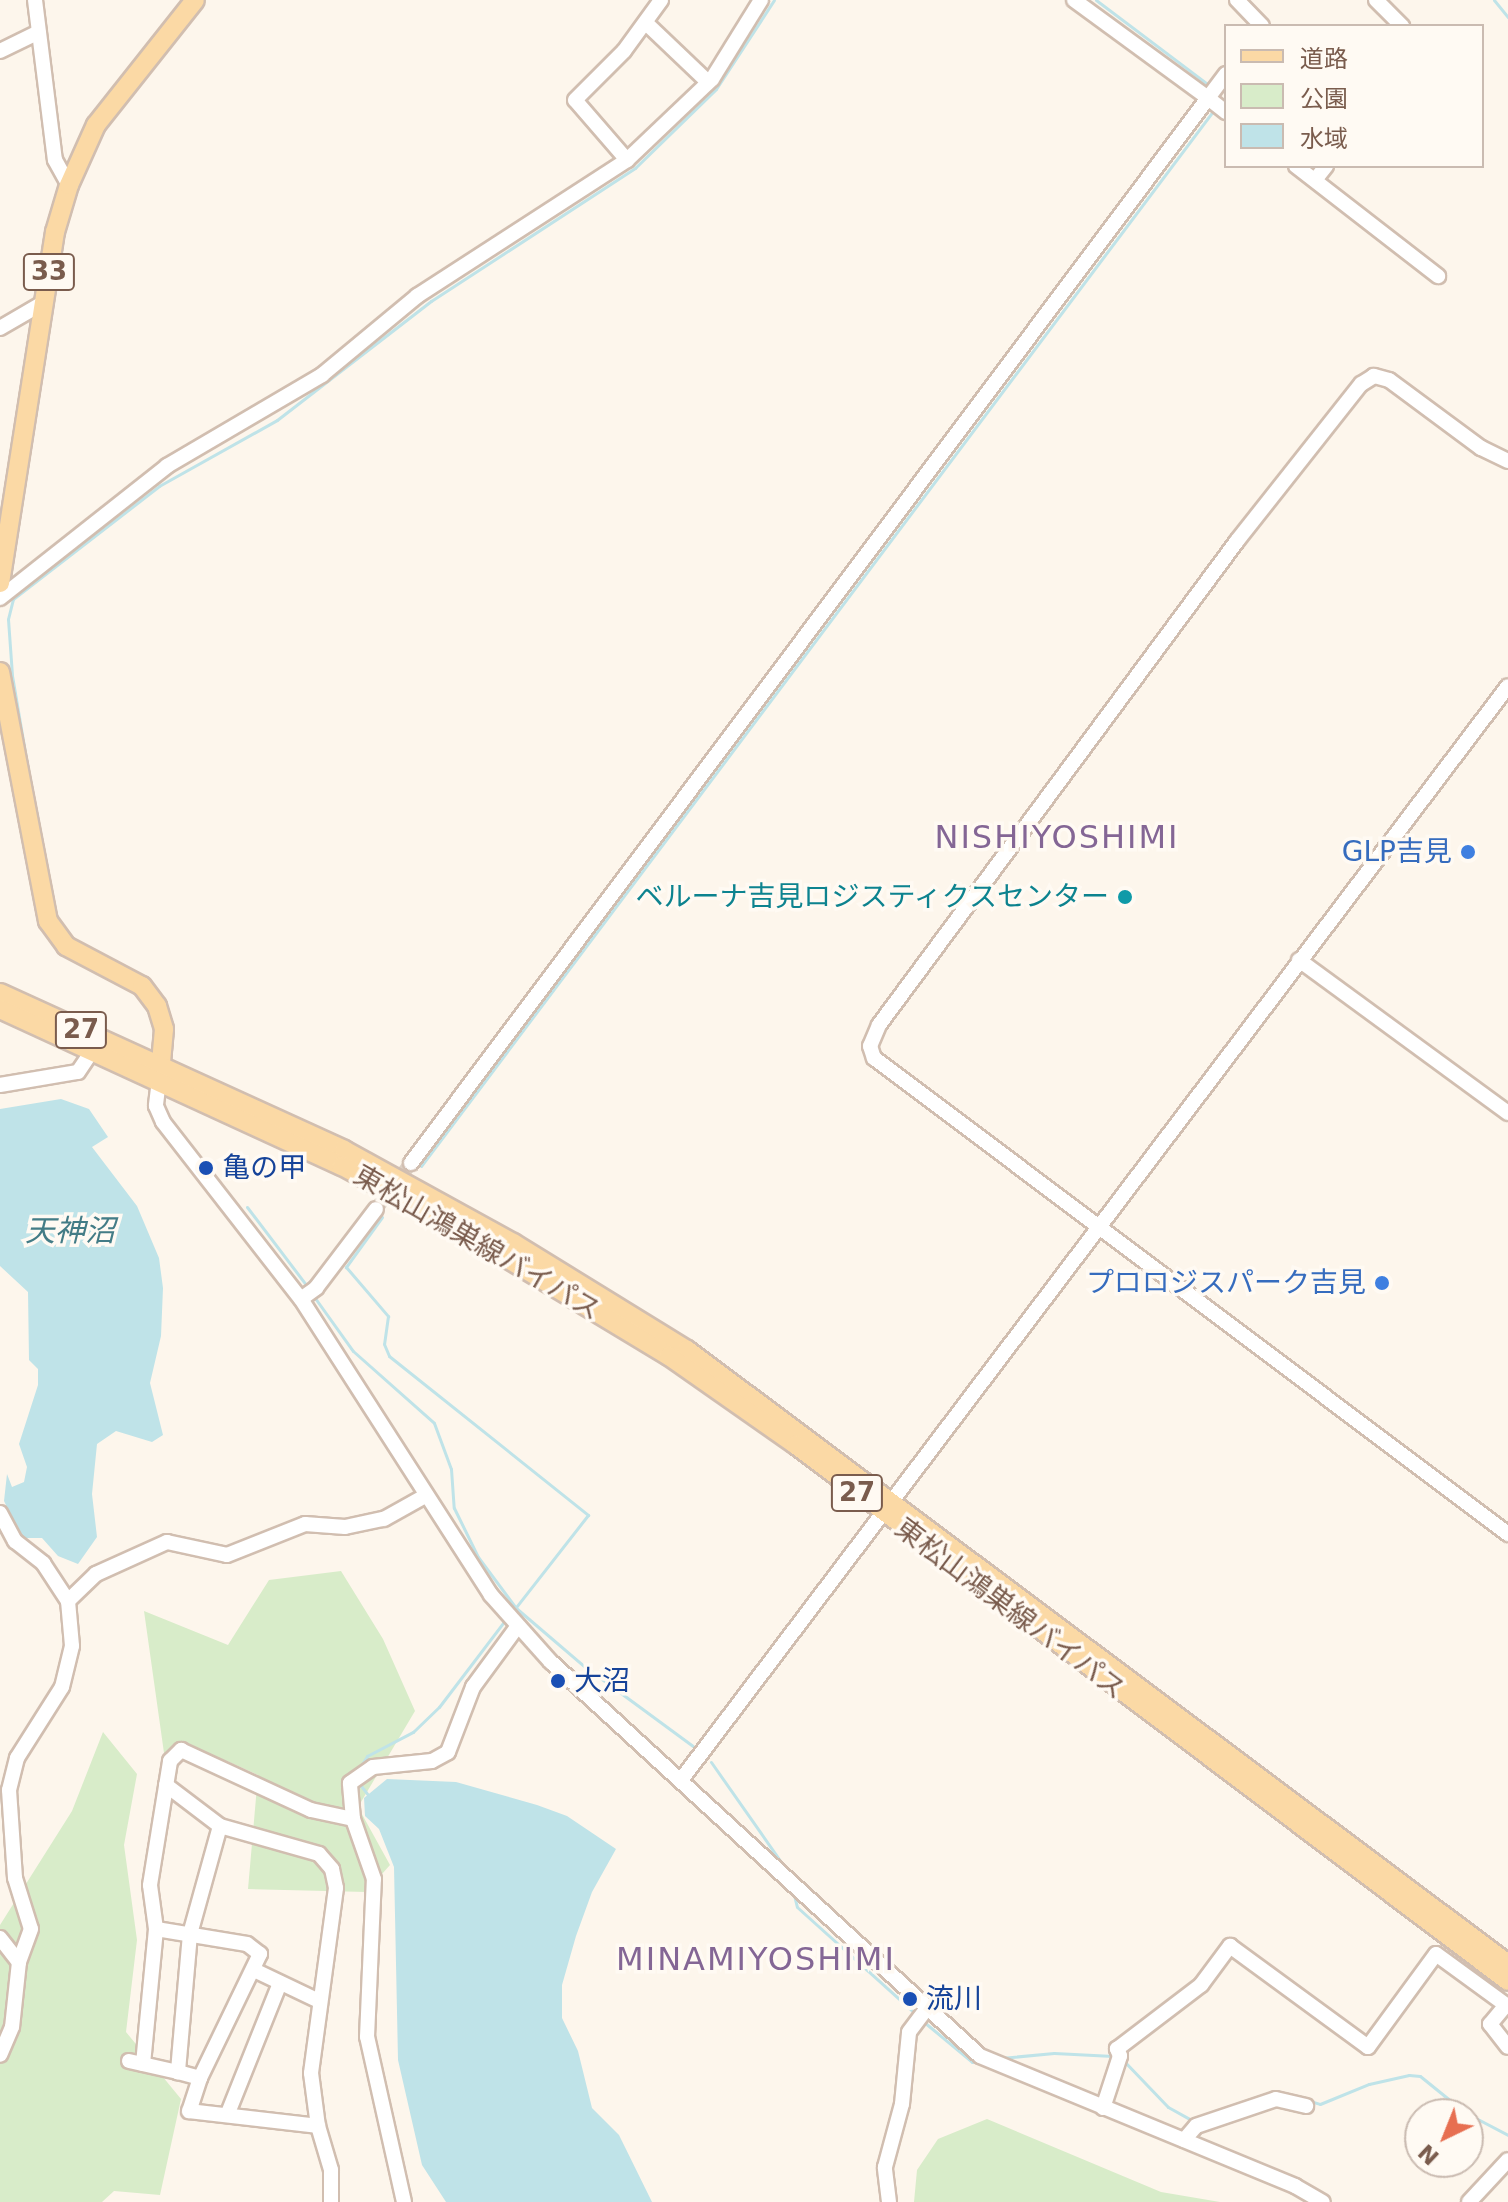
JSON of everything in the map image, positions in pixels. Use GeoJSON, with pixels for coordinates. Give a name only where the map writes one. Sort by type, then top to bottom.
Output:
{"type":"FeatureCollection","features":[{"type":"Feature","properties":{"kind":"main road","name":"33"},"geometry":{"type":"LineString","coordinates":[[0,583],[43,303],[69,185],[96,125],[195,0]]}},
{"type":"Feature","properties":{"kind":"main road"},"geometry":{"type":"LineString","coordinates":[[0,672],[48,921],[66,946],[142,986],[157,1006],[164,1029],[160,1073]]}},
{"type":"Feature","properties":{"kind":"main road","name":"27"},"geometry":{"type":"LineString","coordinates":[[0,993],[160,1073]]}},
{"type":"Feature","properties":{"kind":"main road","name":"27"},"geometry":{"type":"LineString","coordinates":[[0,1009],[93,1050],[160,1073]]}},
{"type":"Feature","properties":{"kind":"main road","name":"東松山鴻巣線バイパス"},"geometry":{"type":"LineString","coordinates":[[160,1073],[344,1150],[540,1259],[687,1350],[1508,1981]]}},
{"type":"Feature","properties":{"kind":"main road","name":"東松山鴻巣線バイパス"},"geometry":{"type":"LineString","coordinates":[[888,1506],[1508,1964]]}},
{"type":"Feature","properties":{"kind":"street"},"geometry":{"type":"LineString","coordinates":[[35,0],[55,160],[69,185]]}},
{"type":"Feature","properties":{"kind":"street"},"geometry":{"type":"LineString","coordinates":[[627,160],[575,100],[646,23],[661,0]]}},
{"type":"Feature","properties":{"kind":"street"},"geometry":{"type":"LineString","coordinates":[[0,598],[167,466],[322,375],[417,296],[627,160],[708,82],[761,0]]}},
{"type":"Feature","properties":{"kind":"street"},"geometry":{"type":"LineString","coordinates":[[1074,0],[1216,88],[1224,107]]}},
{"type":"Feature","properties":{"kind":"street"},"geometry":{"type":"LineString","coordinates":[[1237,0],[1260,24]]}},
{"type":"Feature","properties":{"kind":"street"},"geometry":{"type":"LineString","coordinates":[[1376,0],[1400,24]]}},
{"type":"Feature","properties":{"kind":"street"},"geometry":{"type":"LineString","coordinates":[[646,23],[708,82]]}},
{"type":"Feature","properties":{"kind":"street"},"geometry":{"type":"LineString","coordinates":[[0,51],[39,32]]}},
{"type":"Feature","properties":{"kind":"street"},"geometry":{"type":"LineString","coordinates":[[411,1163],[1216,88]]}},
{"type":"Feature","properties":{"kind":"street"},"geometry":{"type":"LineString","coordinates":[[1299,168],[1438,276]]}},
{"type":"Feature","properties":{"kind":"street"},"geometry":{"type":"LineString","coordinates":[[1315,180],[1324,168]]}},
{"type":"Feature","properties":{"kind":"street"},"geometry":{"type":"LineString","coordinates":[[0,328],[43,303]]}},
{"type":"Feature","properties":{"kind":"street"},"geometry":{"type":"LineString","coordinates":[[1508,461],[1481,448],[1389,380],[1374,376],[1361,384],[1237,541],[873,1035],[874,1058],[1508,1534]]}},
{"type":"Feature","properties":{"kind":"street"},"geometry":{"type":"LineString","coordinates":[[681,1780],[1508,686]]}},
{"type":"Feature","properties":{"kind":"street"},"geometry":{"type":"LineString","coordinates":[[1299,960],[1508,1113]]}},
{"type":"Feature","properties":{"kind":"street"},"geometry":{"type":"LineString","coordinates":[[0,1085],[78,1072],[93,1050]]}},
{"type":"Feature","properties":{"kind":"street"},"geometry":{"type":"LineString","coordinates":[[160,1073],[156,1106],[163,1122],[301,1299],[425,1496],[517,1627],[927,2008],[995,2066],[1184,2140],[1323,2202]]}},
{"type":"Feature","properties":{"kind":"street"},"geometry":{"type":"LineString","coordinates":[[301,1299],[316,1288],[376,1209]]}},
{"type":"Feature","properties":{"kind":"street"},"geometry":{"type":"LineString","coordinates":[[68,1601],[96,1574],[167,1542],[227,1555],[305,1524],[345,1527],[384,1519],[425,1496]]}},
{"type":"Feature","properties":{"kind":"street"},"geometry":{"type":"LineString","coordinates":[[0,1513],[15,1541],[43,1563],[68,1601],[72,1646],[62,1687],[17,1758],[9,1790],[15,1878],[31,1929],[19,1962],[12,2027],[0,2055]]}},
{"type":"Feature","properties":{"kind":"street"},"geometry":{"type":"LineString","coordinates":[[404,2202],[369,2050],[368,1925],[374,1879],[353,1819],[350,1783],[361,1771],[432,1761],[448,1752],[473,1687],[517,1627]]}},
{"type":"Feature","properties":{"kind":"street"},"geometry":{"type":"LineString","coordinates":[[200,2078],[136,2063],[156,1929],[150,1885],[170,1761],[181,1750],[311,1810],[353,1819]]}},
{"type":"Feature","properties":{"kind":"street"},"geometry":{"type":"LineString","coordinates":[[166,1785],[220,1826],[319,1854],[332,1869],[336,1888],[311,2073],[318,2126],[331,2170],[331,2202]]}},
{"type":"Feature","properties":{"kind":"street"},"geometry":{"type":"LineString","coordinates":[[178,2072],[190,1934],[220,1826]]}},
{"type":"Feature","properties":{"kind":"street"},"geometry":{"type":"LineString","coordinates":[[156,1929],[247,1944],[260,1954],[200,2078],[189,2111],[224,2119],[280,1983]]}},
{"type":"Feature","properties":{"kind":"street"},"geometry":{"type":"LineString","coordinates":[[0,1938],[19,1962]]}},
{"type":"Feature","properties":{"kind":"street"},"geometry":{"type":"LineString","coordinates":[[1103,2108],[1120,2056],[1117,2049],[1201,1985],[1230,1946],[1368,2047],[1436,1954],[1506,2005],[1490,2024],[1508,2047]]}},
{"type":"Feature","properties":{"kind":"street"},"geometry":{"type":"LineString","coordinates":[[254,1970],[319,2001]]}},
{"type":"Feature","properties":{"kind":"street"},"geometry":{"type":"LineString","coordinates":[[889,2202],[885,2167],[902,2104],[909,2032],[927,2008]]}},
{"type":"Feature","properties":{"kind":"street"},"geometry":{"type":"LineString","coordinates":[[1184,2140],[1196,2126],[1276,2099],[1306,2106]]}},
{"type":"Feature","properties":{"kind":"street"},"geometry":{"type":"LineString","coordinates":[[228,2113],[318,2126]]}},
{"type":"Feature","properties":{"kind":"street"},"geometry":{"type":"LineString","coordinates":[[1469,2202],[1508,2160]]}},
{"type":"Feature","properties":{"kind":"green space"},"geometry":{"type":"Polygon","coordinates":[[[341,1571],[383,1639],[415,1711],[358,1807],[390,1865],[366,1892],[248,1889],[258,1775],[227,1761],[164,1753],[144,1611],[228,1645],[269,1580],[341,1571]]]}},
{"type":"Feature","properties":{"kind":"green space"},"geometry":{"type":"Polygon","coordinates":[[[103,1732],[137,1774],[124,1845],[137,1940],[126,2032],[181,2099],[160,2195],[114,2191],[102,2202],[0,2202],[0,1925],[72,1811],[103,1732]]]}},
{"type":"Feature","properties":{"kind":"green space"},"geometry":{"type":"Polygon","coordinates":[[[987,2119],[1161,2192],[1220,2202],[914,2202],[917,2170],[938,2139],[987,2119]]]}},
{"type":"Feature","properties":{"kind":"water","name":"天神沼"},"geometry":{"type":"Polygon","coordinates":[[[61,1099],[89,1109],[108,1137],[92,1147],[137,1206],[159,1258],[163,1288],[161,1336],[150,1383],[163,1435],[152,1442],[116,1431],[97,1444],[92,1494],[97,1537],[78,1564],[58,1556],[42,1538],[22,1538],[4,1501],[7,1474],[12,1487],[24,1482],[27,1467],[19,1444],[38,1385],[38,1369],[29,1360],[28,1292],[0,1266],[0,1109],[61,1099]]]}},
{"type":"Feature","properties":{"kind":"water"},"geometry":{"type":"Polygon","coordinates":[[[387,1779],[456,1782],[537,1805],[567,1816],[616,1849],[592,1892],[576,1936],[562,1985],[562,2018],[578,2051],[592,2108],[619,2135],[652,2202],[446,2202],[422,2165],[398,2060],[394,1867],[379,1829],[365,1816],[364,1798],[387,1779]]]}},
{"type":"Feature","properties":{"kind":"waterway"},"geometry":{"type":"LineString","coordinates":[[29,776],[12,675],[8,619],[13,599],[159,486],[277,420],[431,301],[635,168],[716,89],[774,0]]}},
{"type":"Feature","properties":{"kind":"waterway"},"geometry":{"type":"LineString","coordinates":[[1096,0],[1209,85]]}},
{"type":"Feature","properties":{"kind":"waterway"},"geometry":{"type":"LineString","coordinates":[[1494,0],[1508,17]]}},
{"type":"Feature","properties":{"kind":"waterway"},"geometry":{"type":"LineString","coordinates":[[421,1166],[1214,110]]}},
{"type":"Feature","properties":{"kind":"waterway"},"geometry":{"type":"LineString","coordinates":[[247,1207],[307,1286]]}},
{"type":"Feature","properties":{"kind":"waterway"},"geometry":{"type":"LineString","coordinates":[[382,1217],[346,1267],[388,1316],[384,1344],[389,1356],[588,1515],[513,1611]]}},
{"type":"Feature","properties":{"kind":"waterway"},"geometry":{"type":"LineString","coordinates":[[315,1298],[353,1351],[434,1423],[451,1469],[454,1508],[478,1557],[516,1608],[584,1666],[693,1746]]}},
{"type":"Feature","properties":{"kind":"waterway"},"geometry":{"type":"LineString","coordinates":[[358,1770],[367,1756],[413,1732],[439,1707],[506,1619]]}},
{"type":"Feature","properties":{"kind":"waterway"},"geometry":{"type":"LineString","coordinates":[[711,1762],[788,1872]]}},
{"type":"Feature","properties":{"kind":"waterway"},"geometry":{"type":"LineString","coordinates":[[358,1782],[368,1795]]}},
{"type":"Feature","properties":{"kind":"waterway"},"geometry":{"type":"LineString","coordinates":[[793,1891],[797,1907],[916,2014]]}},
{"type":"Feature","properties":{"kind":"waterway"},"geometry":{"type":"LineString","coordinates":[[924,2022],[972,2062],[978,2061]]}},
{"type":"Feature","properties":{"kind":"waterway"},"geometry":{"type":"LineString","coordinates":[[1001,2058],[1054,2053],[1113,2056]]}},
{"type":"Feature","properties":{"kind":"waterway"},"geometry":{"type":"LineString","coordinates":[[1123,2060],[1168,2107],[1191,2120],[1222,2110]]}},
{"type":"Feature","properties":{"kind":"waterway"},"geometry":{"type":"LineString","coordinates":[[1310,2101],[1320,2104],[1369,2084],[1409,2075],[1420,2076],[1447,2098]]}},
{"type":"Feature","properties":{"kind":"waterway"},"geometry":{"type":"LineString","coordinates":[[1484,2122],[1508,2135]]}},
{"type":"Feature","properties":{"kind":"tunnel"},"geometry":{"type":"LineString","coordinates":[[376,1209],[411,1163]]}},
{"type":"Feature","properties":{"kind":"place","name":"GLP吉見"},"geometry":{"type":"Point","coordinates":[1468,852]}},
{"type":"Feature","properties":{"kind":"place","name":"ベルーナ吉見ロジスティクスセンター"},"geometry":{"type":"Point","coordinates":[1125,897]}},
{"type":"Feature","properties":{"kind":"place","name":"亀の甲"},"geometry":{"type":"Point","coordinates":[206,1168]}},
{"type":"Feature","properties":{"kind":"place","name":"プロロジスパーク吉見"},"geometry":{"type":"Point","coordinates":[1382,1283]}},
{"type":"Feature","properties":{"kind":"place","name":"大沼"},"geometry":{"type":"Point","coordinates":[558,1681]}},
{"type":"Feature","properties":{"kind":"place","name":"流川"},"geometry":{"type":"Point","coordinates":[910,1999]}},
{"type":"Feature","properties":{"kind":"district","name":"NISHIYOSHIMI"},"geometry":{"type":"Point","coordinates":[1057,837]}},
{"type":"Feature","properties":{"kind":"district","name":"MINAMIYOSHIMI"},"geometry":{"type":"Point","coordinates":[756,1959]}}]}
